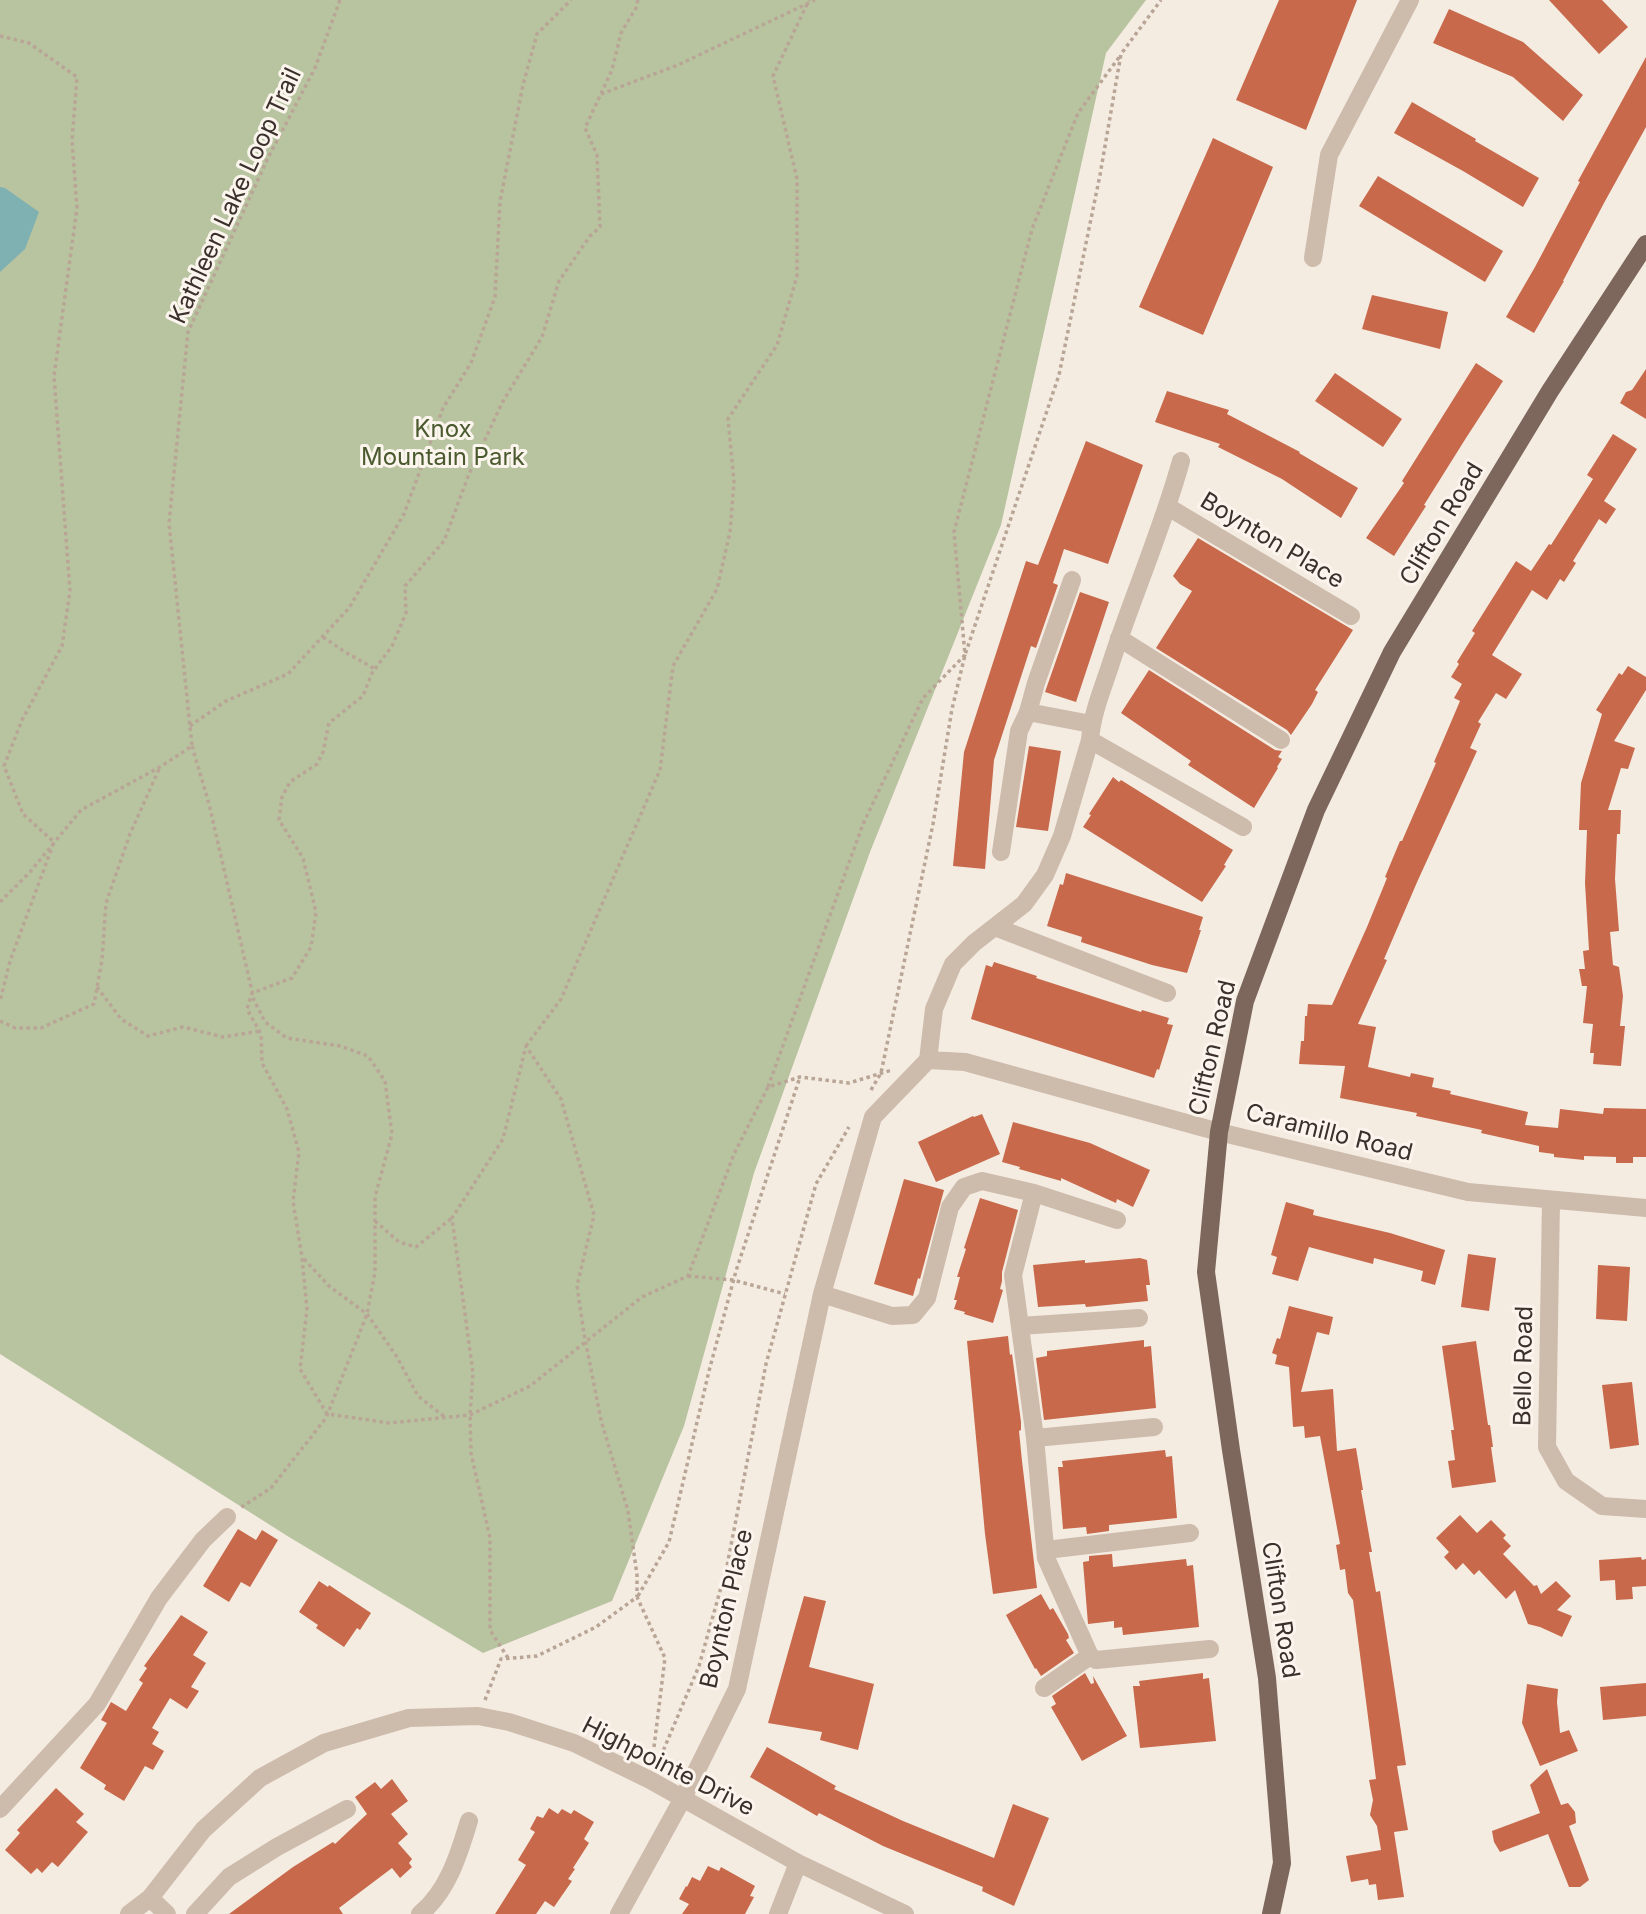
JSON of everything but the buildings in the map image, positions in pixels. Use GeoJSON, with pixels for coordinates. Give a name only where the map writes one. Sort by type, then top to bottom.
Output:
{"type":"FeatureCollection","features":[{"type":"Feature","properties":{"kind":"main road","name":"Clifton Road"},"geometry":{"type":"LineString","coordinates":[[1271,1914],[1282,1863],[1267,1678],[1206,1272],[1219,1132],[1245,1001],[1315,810],[1392,652],[1550,391],[1646,244]]}},
{"type":"Feature","properties":{"kind":"street"},"geometry":{"type":"LineString","coordinates":[[1313,258],[1329,155],[1410,0]]}},
{"type":"Feature","properties":{"kind":"street","name":"Boynton Place"},"geometry":{"type":"LineString","coordinates":[[620,1914],[684,1798],[737,1689],[822,1294],[873,1117],[928,1060],[934,1009],[953,964],[974,943],[1024,904],[1045,874],[1062,836],[1119,638],[1168,507],[1181,461]]}},
{"type":"Feature","properties":{"kind":"street","name":"Boynton Place"},"geometry":{"type":"LineString","coordinates":[[1168,507],[1351,617]]}},
{"type":"Feature","properties":{"kind":"street"},"geometry":{"type":"LineString","coordinates":[[1001,852],[1019,731],[1028,712],[1072,580]]}},
{"type":"Feature","properties":{"kind":"street"},"geometry":{"type":"LineString","coordinates":[[1119,638],[1281,740]]}},
{"type":"Feature","properties":{"kind":"street"},"geometry":{"type":"LineString","coordinates":[[1028,712],[1090,732],[1243,827]]}},
{"type":"Feature","properties":{"kind":"street"},"geometry":{"type":"LineString","coordinates":[[995,927],[1167,993]]}},
{"type":"Feature","properties":{"kind":"street","name":"Caramillo Road"},"geometry":{"type":"LineString","coordinates":[[928,1060],[965,1062],[1219,1132],[1468,1192],[1646,1208]]}},
{"type":"Feature","properties":{"kind":"street"},"geometry":{"type":"LineString","coordinates":[[822,1294],[892,1316],[913,1315],[927,1298],[950,1208],[964,1187],[982,1181],[1034,1193],[1117,1220]]}},
{"type":"Feature","properties":{"kind":"street"},"geometry":{"type":"LineString","coordinates":[[1034,1193],[1013,1275],[1035,1438],[1046,1558],[1090,1656],[1096,1660],[1210,1649]]}},
{"type":"Feature","properties":{"kind":"street","name":"Bello Road"},"geometry":{"type":"LineString","coordinates":[[1550,1200],[1547,1447],[1566,1481],[1602,1506],[1646,1509]]}},
{"type":"Feature","properties":{"kind":"street"},"geometry":{"type":"LineString","coordinates":[[1020,1326],[1139,1318]]}},
{"type":"Feature","properties":{"kind":"street"},"geometry":{"type":"LineString","coordinates":[[1035,1438],[1154,1427]]}},
{"type":"Feature","properties":{"kind":"street"},"geometry":{"type":"LineString","coordinates":[[0,1809],[97,1704],[159,1598],[203,1541],[227,1517]]}},
{"type":"Feature","properties":{"kind":"street"},"geometry":{"type":"LineString","coordinates":[[1045,1550],[1191,1533]]}},
{"type":"Feature","properties":{"kind":"street"},"geometry":{"type":"LineString","coordinates":[[1044,1688],[1090,1656]]}},
{"type":"Feature","properties":{"kind":"street","name":"Highpointe Drive"},"geometry":{"type":"LineString","coordinates":[[129,1914],[150,1898],[203,1830],[260,1778],[324,1743],[409,1718],[478,1717],[509,1722],[574,1743],[684,1798],[798,1863],[905,1914]]}},
{"type":"Feature","properties":{"kind":"street"},"geometry":{"type":"LineString","coordinates":[[195,1914],[229,1877],[347,1808]]}},
{"type":"Feature","properties":{"kind":"street"},"geometry":{"type":"LineString","coordinates":[[420,1914],[428,1908],[454,1867],[469,1821]]}},
{"type":"Feature","properties":{"kind":"street"},"geometry":{"type":"LineString","coordinates":[[778,1914],[798,1863]]}},
{"type":"Feature","properties":{"kind":"street"},"geometry":{"type":"LineString","coordinates":[[150,1898],[167,1914]]}},
{"type":"Feature","properties":{"kind":"path","name":"Kathleen Lake Loop Trail"},"geometry":{"type":"LineString","coordinates":[[252,993],[209,804],[192,746],[169,523],[188,332],[268,158],[315,68],[340,0]]}},
{"type":"Feature","properties":{"kind":"path"},"geometry":{"type":"LineString","coordinates":[[190,726],[226,701],[288,674],[349,608],[404,514],[443,408],[471,363],[495,297],[500,201],[523,85],[537,34],[571,0]]}},
{"type":"Feature","properties":{"kind":"path"},"geometry":{"type":"LineString","coordinates":[[252,993],[292,978],[311,947],[316,912],[303,858],[279,820],[282,797],[290,782],[317,764],[323,752],[328,723],[363,696],[375,669],[391,646],[406,612],[405,586],[444,541],[469,474],[502,403],[542,337],[559,281],[590,236],[600,227],[597,155],[585,128],[612,70],[621,33],[638,0]]}},
{"type":"Feature","properties":{"kind":"path"},"geometry":{"type":"LineString","coordinates":[[601,94],[678,65],[815,0]]}},
{"type":"Feature","properties":{"kind":"path"},"geometry":{"type":"LineString","coordinates":[[688,1276],[734,1154],[768,1087],[863,824],[923,698],[965,655],[954,532],[1032,229],[1078,113],[1161,0]]}},
{"type":"Feature","properties":{"kind":"path"},"geometry":{"type":"LineString","coordinates":[[375,1220],[399,1242],[416,1247],[452,1218],[503,1139],[526,1046],[561,999],[660,770],[673,666],[717,589],[730,532],[734,482],[728,419],[777,345],[797,276],[797,179],[773,76],[808,2]]}},
{"type":"Feature","properties":{"kind":"path"},"geometry":{"type":"LineString","coordinates":[[0,36],[29,43],[77,77],[72,141],[77,208],[54,376],[70,591],[62,646],[22,720],[4,766],[23,814],[54,842]]}},
{"type":"Feature","properties":{"kind":"path"},"geometry":{"type":"LineString","coordinates":[[868,1096],[881,1073],[922,880],[952,709],[965,655],[1059,375],[1100,175],[1121,54]]}},
{"type":"Feature","properties":{"kind":"path"},"geometry":{"type":"LineString","coordinates":[[323,637],[375,669]]}},
{"type":"Feature","properties":{"kind":"path"},"geometry":{"type":"LineString","coordinates":[[0,902],[30,872],[81,810],[160,768],[192,746]]}},
{"type":"Feature","properties":{"kind":"path"},"geometry":{"type":"LineString","coordinates":[[0,1021],[15,1028],[41,1028],[94,1004],[102,960],[106,904],[130,834],[160,768]]}},
{"type":"Feature","properties":{"kind":"path"},"geometry":{"type":"LineString","coordinates":[[0,1001],[10,961],[54,842]]}},
{"type":"Feature","properties":{"kind":"path"},"geometry":{"type":"LineString","coordinates":[[97,987],[121,1019],[148,1036],[183,1027],[223,1037],[260,1031]]}},
{"type":"Feature","properties":{"kind":"path"},"geometry":{"type":"LineString","coordinates":[[252,993],[247,1009],[260,1031],[262,1063],[287,1109],[299,1152],[293,1201],[307,1309],[300,1369],[327,1414]]}},
{"type":"Feature","properties":{"kind":"path"},"geometry":{"type":"LineString","coordinates":[[227,1517],[271,1488],[327,1414],[367,1314],[375,1272],[374,1197],[392,1134],[385,1081],[368,1056],[340,1046],[288,1038],[265,1023],[252,993]]}},
{"type":"Feature","properties":{"kind":"path"},"geometry":{"type":"LineString","coordinates":[[526,1046],[561,1100],[594,1214],[577,1286],[586,1343],[601,1420],[628,1511],[638,1575],[637,1597],[665,1658],[650,1780]]}},
{"type":"Feature","properties":{"kind":"path"},"geometry":{"type":"LineString","coordinates":[[768,1087],[800,1077],[849,1083],[892,1070]]}},
{"type":"Feature","properties":{"kind":"path"},"geometry":{"type":"LineString","coordinates":[[478,1717],[501,1659],[537,1656],[596,1627],[637,1597],[669,1542],[733,1280],[800,1077]]}},
{"type":"Feature","properties":{"kind":"path"},"geometry":{"type":"LineString","coordinates":[[650,1780],[699,1666],[727,1566],[766,1364],[816,1184],[855,1118]]}},
{"type":"Feature","properties":{"kind":"path"},"geometry":{"type":"LineString","coordinates":[[452,1218],[473,1373],[471,1452],[490,1538],[490,1630],[508,1658]]}},
{"type":"Feature","properties":{"kind":"path"},"geometry":{"type":"LineString","coordinates":[[302,1257],[329,1286],[367,1314],[397,1357],[418,1396],[446,1418]]}},
{"type":"Feature","properties":{"kind":"path"},"geometry":{"type":"LineString","coordinates":[[327,1414],[389,1423],[470,1415],[530,1386],[642,1297],[688,1276],[733,1280],[786,1294]]}},
{"type":"Feature","properties":{"kind":"green space","name":"Knox Mountain Park"},"geometry":{"type":"Polygon","coordinates":[[[0,0],[1146,0],[1106,53],[1001,525],[870,852],[754,1173],[684,1426],[612,1601],[483,1653],[289,1537],[0,1354],[0,0]]]}},
{"type":"Feature","properties":{"kind":"water"},"geometry":{"type":"Polygon","coordinates":[[[0,187],[39,212],[25,249],[0,272],[0,187]]]}}]}
